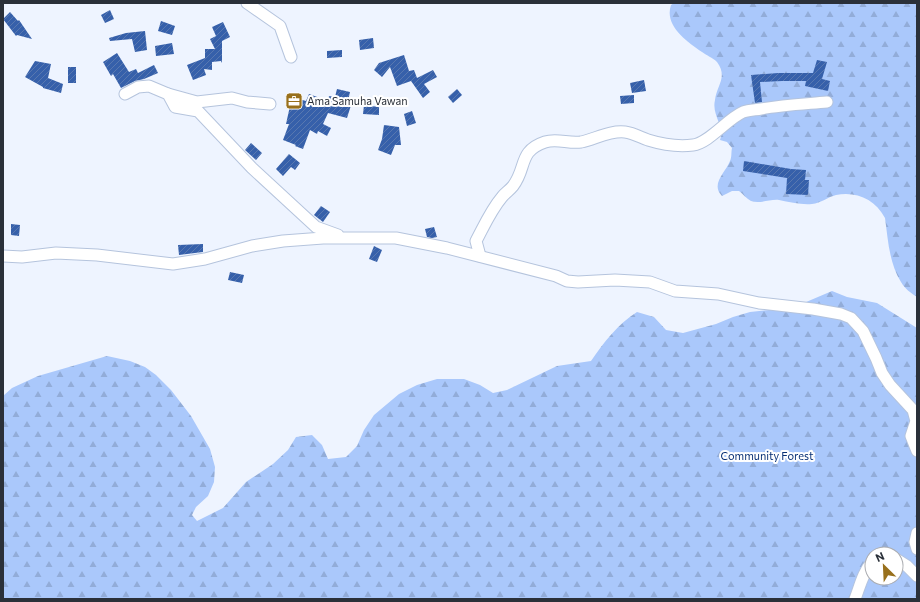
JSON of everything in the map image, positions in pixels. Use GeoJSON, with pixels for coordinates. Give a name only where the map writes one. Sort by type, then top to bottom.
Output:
{"type":"FeatureCollection","features":[{"type":"Feature","properties":{"kind":"street"},"geometry":{"type":"LineString","coordinates":[[248,3],[280,26],[291,57]]}},
{"type":"Feature","properties":{"kind":"street"},"geometry":{"type":"LineString","coordinates":[[125,94],[138,86],[149,86],[168,94],[197,102],[232,98],[247,102],[270,104]]}},
{"type":"Feature","properties":{"kind":"street"},"geometry":{"type":"LineString","coordinates":[[168,94],[175,107],[198,111],[252,168],[316,227],[346,238]]}},
{"type":"Feature","properties":{"kind":"street"},"geometry":{"type":"LineString","coordinates":[[480,256],[476,241],[492,212],[503,196],[517,181],[525,157],[530,150],[546,141],[553,140],[576,143],[591,140],[607,134],[623,132],[631,133],[656,143],[682,146],[695,145],[704,141],[737,115],[745,111],[768,107],[827,102]]}},
{"type":"Feature","properties":{"kind":"street"},"geometry":{"type":"LineString","coordinates":[[3,256],[22,257],[56,253],[97,254],[172,264],[205,259],[252,246],[283,241],[346,238],[396,238],[480,256],[519,268],[556,276],[567,281],[578,282],[615,280],[650,282],[675,291],[718,294],[759,303],[834,312],[851,318],[863,331],[882,373],[890,385],[913,410],[916,421],[911,436],[917,451]]}},
{"type":"Feature","properties":{"kind":"street"},"geometry":{"type":"LineString","coordinates":[[917,533],[915,542],[917,549]]}},
{"type":"Feature","properties":{"kind":"street"},"geometry":{"type":"LineString","coordinates":[[904,564],[917,576]]}},
{"type":"Feature","properties":{"kind":"street"},"geometry":{"type":"LineString","coordinates":[[855,599],[864,575]]}},
{"type":"Feature","properties":{"kind":"green space"},"geometry":{"type":"Polygon","coordinates":[[[674,3],[917,3],[917,297],[908,291],[897,275],[891,259],[885,218],[881,211],[870,201],[851,194],[836,195],[808,204],[779,200],[754,202],[739,191],[732,191],[722,196],[719,192],[718,183],[731,159],[732,148],[727,142],[720,140],[722,133],[738,119],[739,107],[719,123],[715,112],[714,103],[721,81],[722,72],[715,60],[689,43],[678,32],[671,19],[670,12],[671,5],[674,3]]]}},
{"type":"Feature","properties":{"kind":"green space","name":"Community Forest"},"geometry":{"type":"Polygon","coordinates":[[[832,291],[847,297],[877,303],[917,328],[917,599],[3,599],[3,396],[12,388],[38,376],[107,356],[130,361],[145,367],[156,375],[171,390],[191,416],[210,449],[215,467],[214,482],[208,496],[196,507],[192,515],[197,521],[223,508],[246,482],[273,464],[288,450],[296,437],[312,435],[322,445],[328,459],[346,457],[357,446],[364,430],[374,415],[399,394],[417,385],[437,379],[464,379],[480,385],[493,393],[507,390],[557,366],[591,361],[612,334],[637,312],[654,317],[666,330],[683,333],[716,324],[750,312],[769,310],[785,311],[832,291]]]}},
{"type":"Feature","properties":{"kind":"building"},"geometry":{"type":"Polygon","coordinates":[[[110,10],[114,19],[105,23],[101,15],[110,10]]]}},
{"type":"Feature","properties":{"kind":"building"},"geometry":{"type":"Polygon","coordinates":[[[10,12],[18,21],[19,20],[32,39],[16,36],[3,19],[10,12]]]}},
{"type":"Feature","properties":{"kind":"building"},"geometry":{"type":"Polygon","coordinates":[[[161,21],[175,26],[172,35],[158,31],[161,21]]]}},
{"type":"Feature","properties":{"kind":"building"},"geometry":{"type":"Polygon","coordinates":[[[223,22],[230,37],[222,41],[222,63],[221,61],[212,62],[212,70],[204,69],[206,75],[193,80],[187,65],[205,58],[205,49],[215,49],[210,39],[216,36],[212,27],[223,22]]]}},
{"type":"Feature","properties":{"kind":"building"},"geometry":{"type":"Polygon","coordinates":[[[145,31],[147,50],[135,52],[132,39],[110,41],[109,38],[126,33],[145,31]]]}},
{"type":"Feature","properties":{"kind":"building"},"geometry":{"type":"Polygon","coordinates":[[[373,38],[374,48],[360,50],[359,40],[373,38]]]}},
{"type":"Feature","properties":{"kind":"building"},"geometry":{"type":"Polygon","coordinates":[[[172,43],[174,54],[156,56],[155,46],[172,43]]]}},
{"type":"Feature","properties":{"kind":"building"},"geometry":{"type":"Polygon","coordinates":[[[342,50],[342,57],[327,58],[327,51],[342,50]]]}},
{"type":"Feature","properties":{"kind":"building"},"geometry":{"type":"Polygon","coordinates":[[[117,53],[129,72],[136,69],[138,73],[154,65],[158,73],[135,81],[121,88],[113,74],[111,76],[103,62],[117,53]]]}},
{"type":"Feature","properties":{"kind":"building"},"geometry":{"type":"Polygon","coordinates":[[[404,55],[409,71],[414,70],[417,78],[433,70],[437,77],[424,84],[430,92],[423,98],[411,81],[397,86],[390,67],[382,77],[374,70],[379,63],[404,55]]]}},
{"type":"Feature","properties":{"kind":"building"},"geometry":{"type":"Polygon","coordinates":[[[817,60],[827,62],[822,79],[830,81],[828,91],[805,86],[806,81],[760,82],[762,102],[755,103],[751,75],[813,73],[817,60]]]}},
{"type":"Feature","properties":{"kind":"building"},"geometry":{"type":"Polygon","coordinates":[[[35,61],[51,64],[48,78],[63,84],[61,93],[43,88],[25,77],[35,61]]]}},
{"type":"Feature","properties":{"kind":"building"},"geometry":{"type":"Polygon","coordinates":[[[68,67],[76,67],[76,83],[68,83],[68,67]]]}},
{"type":"Feature","properties":{"kind":"building"},"geometry":{"type":"Polygon","coordinates":[[[644,80],[646,91],[632,93],[630,83],[644,80]]]}},
{"type":"Feature","properties":{"kind":"building"},"geometry":{"type":"Polygon","coordinates":[[[337,89],[350,92],[348,101],[352,102],[347,118],[328,113],[323,124],[331,128],[327,136],[318,131],[317,134],[310,130],[303,149],[283,140],[289,124],[286,124],[292,97],[306,101],[309,94],[328,101],[329,96],[335,97],[337,89]]]}},
{"type":"Feature","properties":{"kind":"building"},"geometry":{"type":"Polygon","coordinates":[[[457,89],[462,95],[453,103],[448,97],[457,89]]]}},
{"type":"Feature","properties":{"kind":"building"},"geometry":{"type":"Polygon","coordinates":[[[634,95],[634,103],[621,104],[620,96],[634,95]]]}},
{"type":"Feature","properties":{"kind":"building"},"geometry":{"type":"Polygon","coordinates":[[[364,105],[379,107],[379,115],[363,114],[364,105]]]}},
{"type":"Feature","properties":{"kind":"building"},"geometry":{"type":"Polygon","coordinates":[[[412,111],[416,123],[407,126],[404,114],[412,111]]]}},
{"type":"Feature","properties":{"kind":"building"},"geometry":{"type":"Polygon","coordinates":[[[384,125],[399,127],[401,145],[395,145],[391,155],[378,150],[382,139],[384,125]]]}},
{"type":"Feature","properties":{"kind":"building"},"geometry":{"type":"Polygon","coordinates":[[[251,143],[262,153],[256,160],[245,150],[251,143]]]}},
{"type":"Feature","properties":{"kind":"building"},"geometry":{"type":"Polygon","coordinates":[[[289,154],[300,163],[295,170],[291,167],[283,176],[276,169],[289,154]]]}},
{"type":"Feature","properties":{"kind":"building"},"geometry":{"type":"Polygon","coordinates":[[[744,161],[806,170],[805,180],[809,180],[808,195],[786,194],[787,178],[743,171],[744,161]]]}},
{"type":"Feature","properties":{"kind":"building"},"geometry":{"type":"Polygon","coordinates":[[[321,206],[330,212],[323,222],[314,215],[321,206]]]}},
{"type":"Feature","properties":{"kind":"building"},"geometry":{"type":"Polygon","coordinates":[[[11,224],[20,225],[19,236],[11,235],[11,224]]]}},
{"type":"Feature","properties":{"kind":"building"},"geometry":{"type":"Polygon","coordinates":[[[434,227],[437,237],[427,237],[425,229],[434,227]]]}},
{"type":"Feature","properties":{"kind":"building"},"geometry":{"type":"Polygon","coordinates":[[[203,244],[203,252],[179,255],[178,245],[203,244]]]}},
{"type":"Feature","properties":{"kind":"building"},"geometry":{"type":"Polygon","coordinates":[[[374,246],[382,250],[377,262],[369,259],[374,246]]]}},
{"type":"Feature","properties":{"kind":"building"},"geometry":{"type":"Polygon","coordinates":[[[230,272],[244,275],[242,283],[228,280],[230,272]]]}},
{"type":"Feature","properties":{"kind":"place","name":"Ama Samuha Vawan"},"geometry":{"type":"Point","coordinates":[294,101]}}]}
